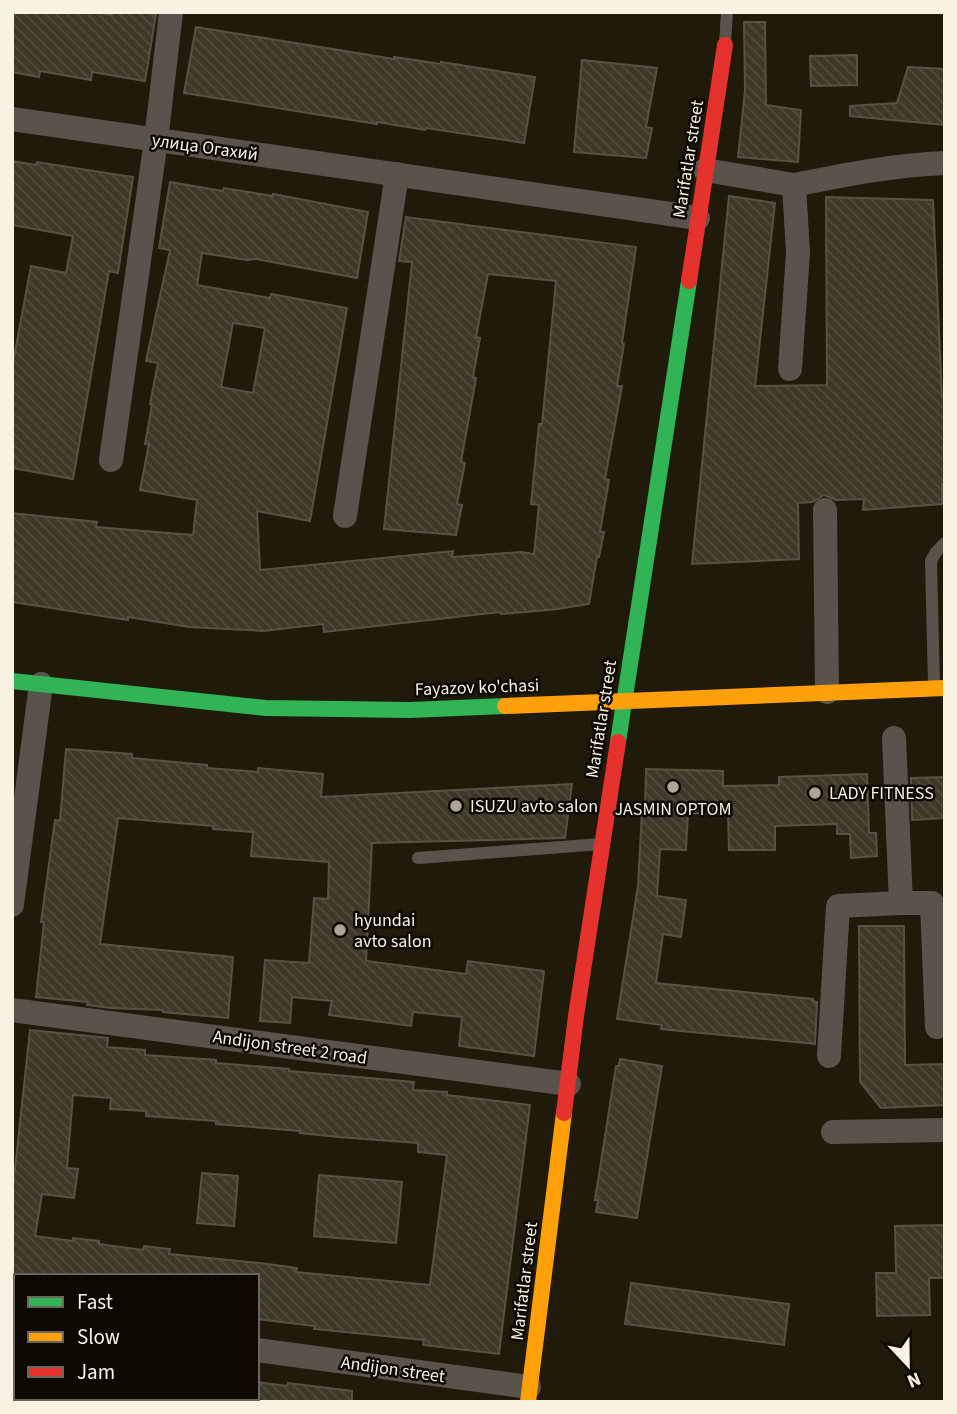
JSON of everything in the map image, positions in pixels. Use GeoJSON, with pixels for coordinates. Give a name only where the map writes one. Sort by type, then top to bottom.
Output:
{"type":"FeatureCollection","features":[{"type":"Feature","properties":{"kind":"street"},"geometry":{"type":"LineString","coordinates":[[111,460],[156,140],[171,12]]}},
{"type":"Feature","properties":{"kind":"street","name":"Marifatlar street"},"geometry":{"type":"LineString","coordinates":[[528,1394],[576,1016],[601,844],[725,44]]}},
{"type":"Feature","properties":{"kind":"street","name":"улица Огахий"},"geometry":{"type":"LineString","coordinates":[[12,119],[698,218]]}},
{"type":"Feature","properties":{"kind":"street"},"geometry":{"type":"LineString","coordinates":[[705,170],[794,185],[915,164],[945,163]]}},
{"type":"Feature","properties":{"kind":"street"},"geometry":{"type":"LineString","coordinates":[[345,516],[397,174]]}},
{"type":"Feature","properties":{"kind":"street"},"geometry":{"type":"LineString","coordinates":[[790,369],[798,253],[794,185]]}},
{"type":"Feature","properties":{"kind":"street"},"geometry":{"type":"LineString","coordinates":[[825,510],[827,692]]}},
{"type":"Feature","properties":{"kind":"street","name":"Fayazov ko'chasi"},"geometry":{"type":"LineString","coordinates":[[12,681],[266,708],[410,709],[939,688]]}},
{"type":"Feature","properties":{"kind":"street"},"geometry":{"type":"LineString","coordinates":[[12,905],[41,684]]}},
{"type":"Feature","properties":{"kind":"street"},"geometry":{"type":"LineString","coordinates":[[894,738],[901,903]]}},
{"type":"Feature","properties":{"kind":"street"},"geometry":{"type":"LineString","coordinates":[[829,1056],[838,906],[932,903],[937,1027]]}},
{"type":"Feature","properties":{"kind":"street","name":"Andijon street 2 road"},"geometry":{"type":"LineString","coordinates":[[12,1010],[569,1084]]}},
{"type":"Feature","properties":{"kind":"street"},"geometry":{"type":"LineString","coordinates":[[833,1132],[945,1130]]}},
{"type":"Feature","properties":{"kind":"street","name":"Andijon street"},"geometry":{"type":"LineString","coordinates":[[259,1350],[528,1394]]}},
{"type":"Feature","properties":{"kind":"lane"},"geometry":{"type":"LineString","coordinates":[[725,44],[727,12]]}},
{"type":"Feature","properties":{"kind":"lane"},"geometry":{"type":"LineString","coordinates":[[939,688],[931,561],[945,543]]}},
{"type":"Feature","properties":{"kind":"lane"},"geometry":{"type":"LineString","coordinates":[[418,858],[601,844]]}},
{"type":"Feature","properties":{"kind":"building"},"geometry":{"type":"Polygon","coordinates":[[[12,12],[156,14],[145,81],[92,72],[91,80],[40,71],[39,77],[12,72],[12,12]]]}},
{"type":"Feature","properties":{"kind":"building"},"geometry":{"type":"Polygon","coordinates":[[[744,22],[765,22],[766,105],[801,110],[798,162],[738,157],[745,91],[744,22]]]}},
{"type":"Feature","properties":{"kind":"building"},"geometry":{"type":"Polygon","coordinates":[[[196,27],[394,59],[441,62],[535,77],[524,143],[426,128],[377,124],[184,93],[196,27]]]}},
{"type":"Feature","properties":{"kind":"building"},"geometry":{"type":"Polygon","coordinates":[[[857,55],[857,85],[811,86],[810,56],[857,55]]]}},
{"type":"Feature","properties":{"kind":"building"},"geometry":{"type":"Polygon","coordinates":[[[582,60],[657,68],[646,127],[652,128],[646,158],[574,152],[582,60]]]}},
{"type":"Feature","properties":{"kind":"building"},"geometry":{"type":"Polygon","coordinates":[[[908,67],[945,69],[945,125],[850,116],[850,106],[897,103],[908,67]]]}},
{"type":"Feature","properties":{"kind":"building"},"geometry":{"type":"Polygon","coordinates":[[[12,161],[36,165],[37,162],[133,177],[118,273],[109,271],[73,479],[12,468],[12,368],[31,266],[66,273],[73,236],[12,225],[12,161]]]}},
{"type":"Feature","properties":{"kind":"building"},"geometry":{"type":"Polygon","coordinates":[[[170,182],[223,191],[224,188],[273,194],[368,212],[357,278],[256,259],[202,253],[197,285],[270,298],[271,294],[347,308],[310,521],[257,511],[260,570],[453,551],[452,557],[521,552],[534,554],[539,505],[531,504],[556,281],[488,274],[476,337],[480,338],[473,377],[476,378],[461,462],[465,463],[457,504],[462,505],[456,535],[384,529],[412,262],[399,261],[406,217],[636,247],[617,386],[622,386],[605,479],[609,480],[600,532],[604,532],[589,604],[324,632],[323,624],[263,631],[189,627],[12,602],[12,513],[97,522],[96,527],[193,535],[197,500],[140,490],[149,444],[145,444],[158,363],[146,361],[170,250],[159,248],[170,182]],[[233,323],[221,387],[253,393],[265,328],[233,323]]]}},
{"type":"Feature","properties":{"kind":"building"},"geometry":{"type":"Polygon","coordinates":[[[729,196],[775,203],[755,386],[827,385],[826,197],[933,200],[942,397],[945,396],[945,484],[942,484],[942,504],[863,510],[864,499],[836,500],[824,495],[813,502],[798,503],[799,559],[692,564],[729,196]]]}},
{"type":"Feature","properties":{"kind":"building"},"geometry":{"type":"Polygon","coordinates":[[[66,749],[132,754],[132,758],[207,765],[207,768],[258,772],[258,768],[323,774],[321,797],[572,784],[565,838],[372,843],[366,961],[466,974],[468,961],[544,971],[534,1056],[459,1046],[462,1017],[413,1012],[411,1026],[329,1015],[332,1001],[292,997],[290,1023],[260,1021],[265,960],[309,963],[314,898],[328,899],[329,862],[251,856],[253,832],[213,829],[214,826],[118,818],[100,944],[233,957],[228,1018],[163,1010],[110,1008],[87,1005],[88,1002],[36,997],[44,922],[41,922],[55,820],[60,821],[66,749]]]}},
{"type":"Feature","properties":{"kind":"building"},"geometry":{"type":"Polygon","coordinates":[[[646,769],[723,771],[723,786],[779,785],[779,777],[867,774],[869,833],[876,833],[877,856],[851,858],[850,834],[837,834],[837,824],[775,826],[775,850],[729,850],[728,814],[688,813],[686,850],[660,849],[657,896],[686,900],[681,937],[663,934],[656,983],[813,999],[817,1002],[815,1044],[661,1029],[662,1025],[617,1019],[638,886],[646,769]]]}},
{"type":"Feature","properties":{"kind":"building"},"geometry":{"type":"Polygon","coordinates":[[[945,777],[945,818],[912,820],[911,778],[945,777]]]}},
{"type":"Feature","properties":{"kind":"building"},"geometry":{"type":"Polygon","coordinates":[[[859,926],[904,926],[905,1065],[945,1064],[945,1105],[881,1108],[860,1082],[859,926]]]}},
{"type":"Feature","properties":{"kind":"building"},"geometry":{"type":"Polygon","coordinates":[[[30,1030],[108,1038],[107,1047],[145,1050],[145,1055],[216,1060],[216,1063],[414,1082],[413,1090],[447,1092],[447,1095],[530,1105],[499,1354],[423,1345],[424,1340],[314,1329],[315,1326],[259,1319],[259,1274],[12,1276],[12,1196],[30,1030]],[[73,1095],[67,1168],[78,1169],[74,1198],[42,1194],[35,1236],[99,1241],[99,1244],[143,1250],[144,1246],[170,1249],[169,1254],[297,1268],[296,1272],[430,1285],[447,1155],[418,1152],[418,1143],[216,1124],[216,1121],[146,1116],[146,1111],[110,1109],[111,1098],[73,1095]]]}},
{"type":"Feature","properties":{"kind":"building"},"geometry":{"type":"Polygon","coordinates":[[[620,1059],[662,1066],[637,1218],[596,1212],[598,1200],[595,1200],[616,1066],[619,1066],[620,1059]]]}},
{"type":"Feature","properties":{"kind":"building"},"geometry":{"type":"Polygon","coordinates":[[[202,1173],[238,1176],[234,1226],[197,1223],[202,1173]]]}},
{"type":"Feature","properties":{"kind":"building"},"geometry":{"type":"Polygon","coordinates":[[[319,1175],[402,1182],[396,1243],[314,1236],[319,1175]]]}},
{"type":"Feature","properties":{"kind":"building"},"geometry":{"type":"Polygon","coordinates":[[[945,1225],[945,1278],[929,1278],[930,1315],[877,1316],[876,1273],[896,1273],[895,1226],[945,1225]]]}},
{"type":"Feature","properties":{"kind":"building"},"geometry":{"type":"Polygon","coordinates":[[[631,1283],[789,1304],[784,1345],[625,1324],[631,1283]]]}},
{"type":"Feature","properties":{"kind":"building"},"geometry":{"type":"Polygon","coordinates":[[[259,1382],[352,1391],[352,1402],[257,1402],[259,1382]]]}},
{"type":"Feature","properties":{"kind":"traffic: fast"},"geometry":{"type":"LineString","coordinates":[[618,742],[689,281]]}},
{"type":"Feature","properties":{"kind":"traffic: fast"},"geometry":{"type":"LineString","coordinates":[[12,681],[266,708],[410,710],[505,706]]}},
{"type":"Feature","properties":{"kind":"traffic: slow"},"geometry":{"type":"LineString","coordinates":[[505,706],[945,688]]}},
{"type":"Feature","properties":{"kind":"traffic: slow"},"geometry":{"type":"LineString","coordinates":[[528,1402],[564,1113]]}},
{"type":"Feature","properties":{"kind":"traffic: jam"},"geometry":{"type":"LineString","coordinates":[[689,281],[725,45]]}},
{"type":"Feature","properties":{"kind":"traffic: jam"},"geometry":{"type":"LineString","coordinates":[[564,1113],[618,742]]}},
{"type":"Feature","properties":{"kind":"place","name":"JASMIN OPTOM"},"geometry":{"type":"Point","coordinates":[673,787]}},
{"type":"Feature","properties":{"kind":"place","name":"LADY FITNESS"},"geometry":{"type":"Point","coordinates":[815,793]}},
{"type":"Feature","properties":{"kind":"place","name":"ISUZU avto salon"},"geometry":{"type":"Point","coordinates":[456,806]}},
{"type":"Feature","properties":{"kind":"place","name":"hyundai avto salon"},"geometry":{"type":"Point","coordinates":[340,930]}}]}
